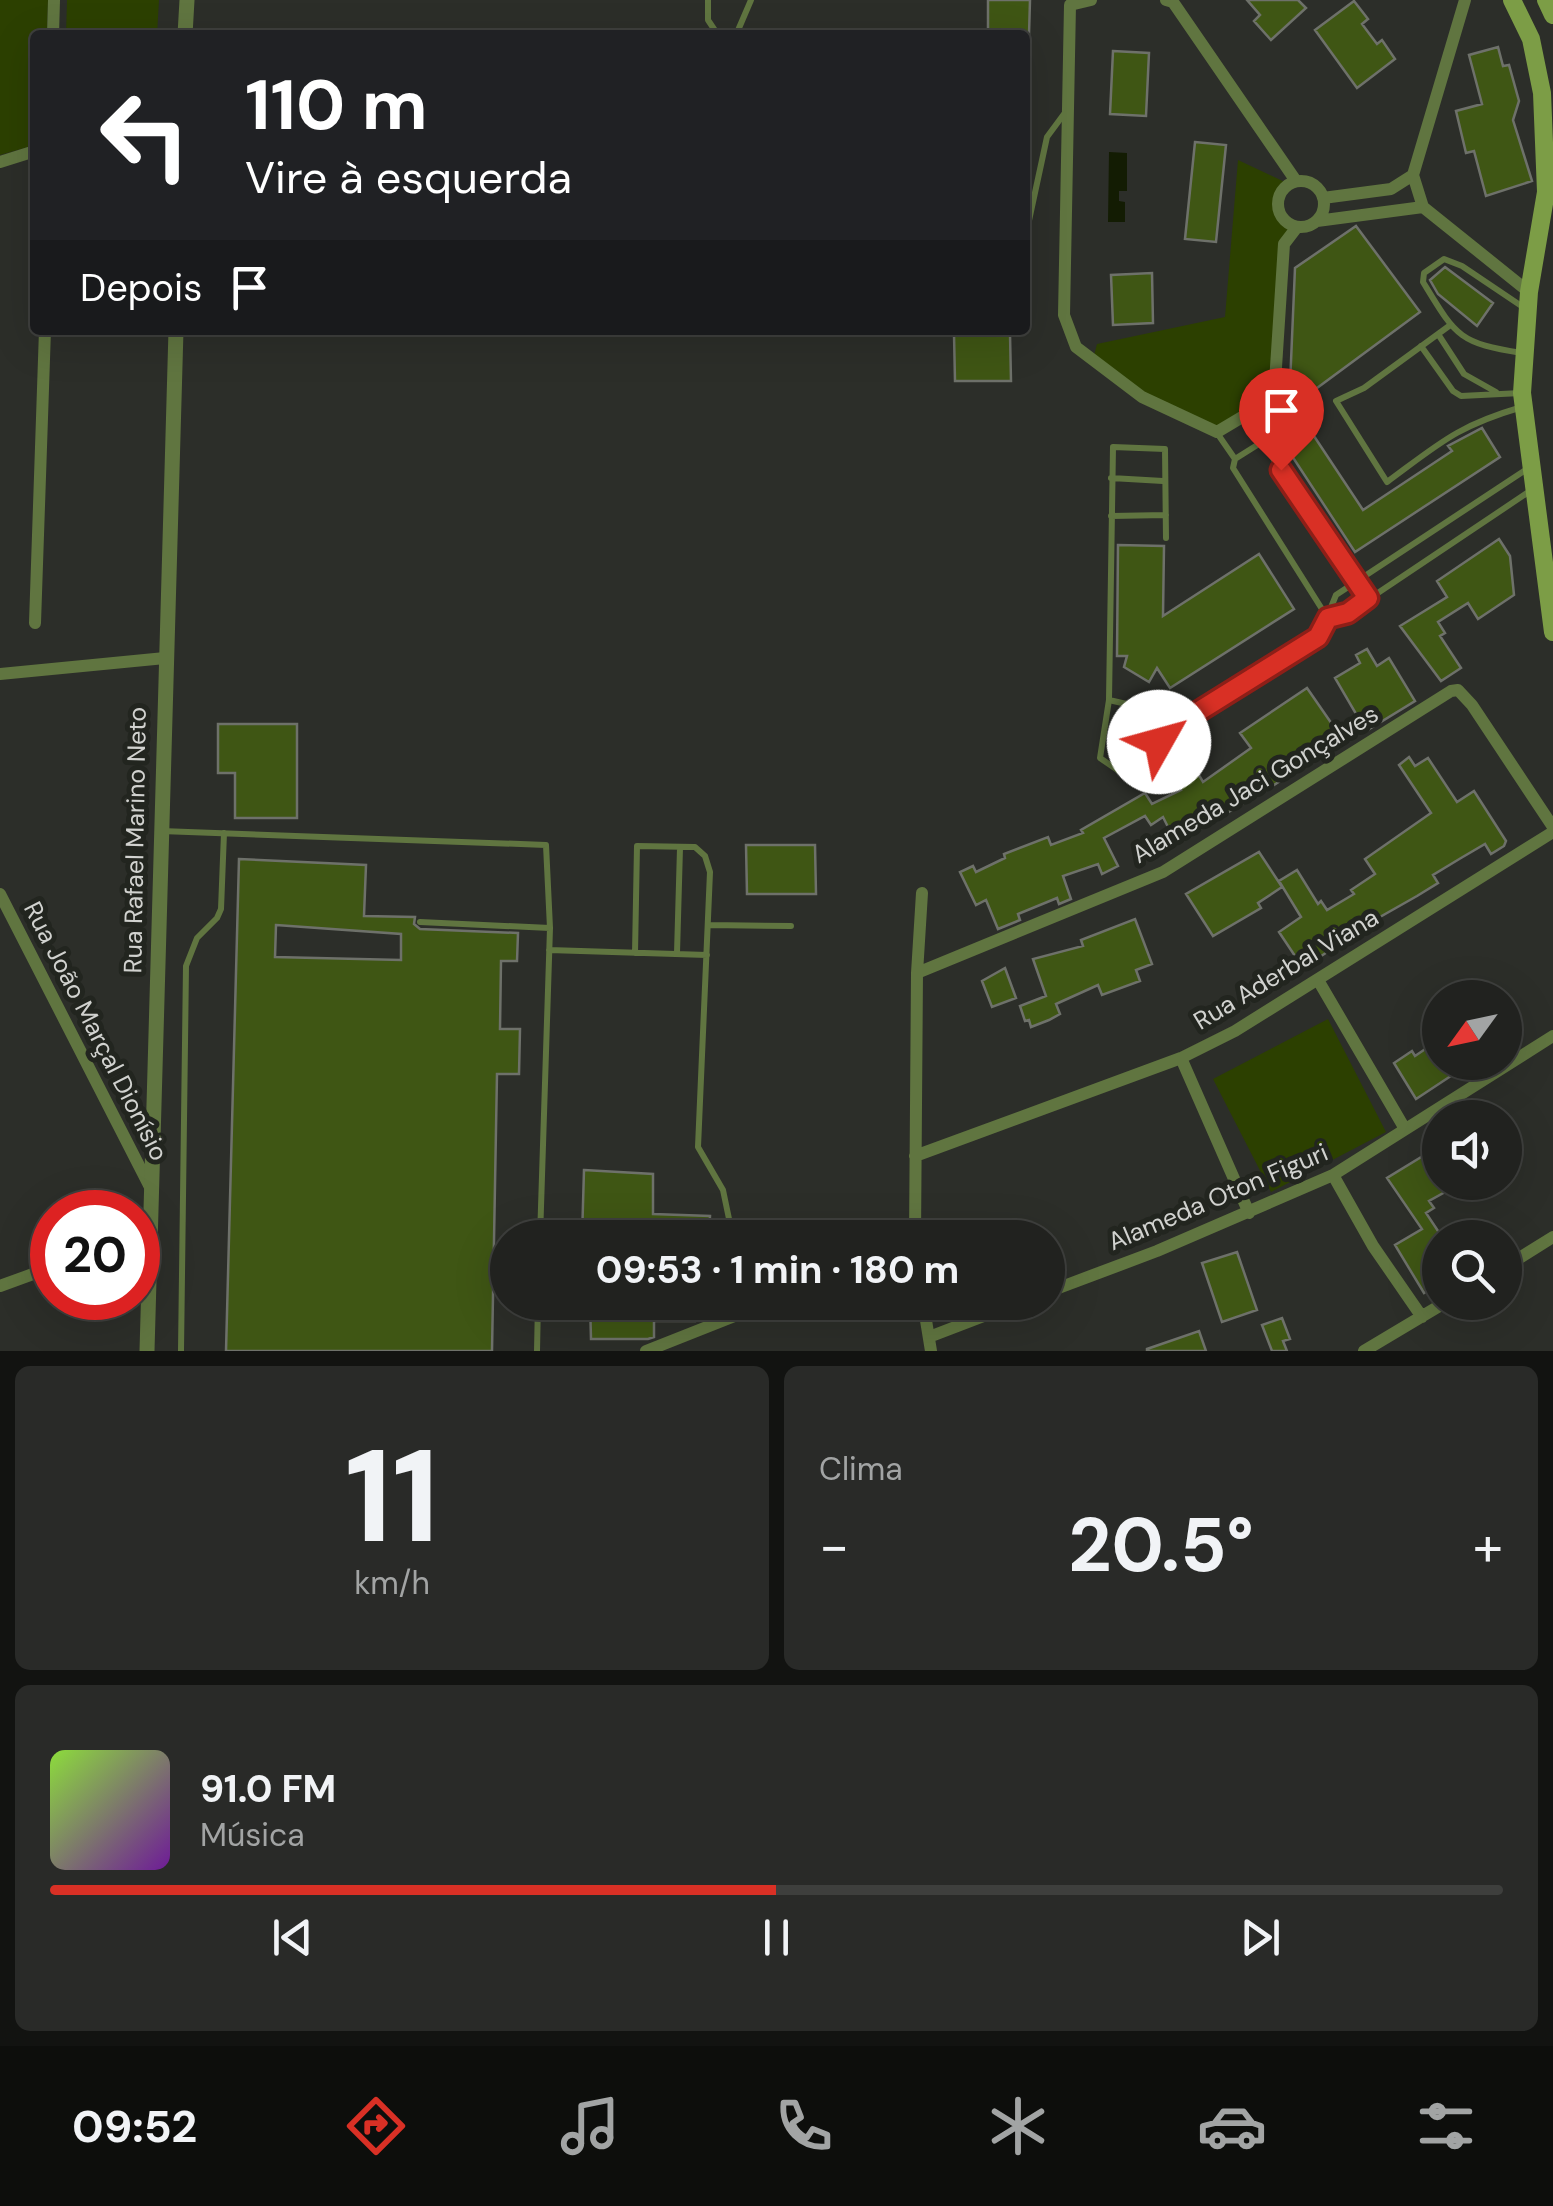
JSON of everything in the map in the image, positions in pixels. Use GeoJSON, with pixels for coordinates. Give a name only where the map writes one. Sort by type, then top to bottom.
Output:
{"type":"FeatureCollection","features":[{"type":"Feature","properties":{"kind":"main road"},"geometry":{"type":"LineString","coordinates":[[1512,0],[1531,39],[1542,92],[1546,192],[1528,301],[1522,400],[1553,632]]}},
{"type":"Feature","properties":{"kind":"main road"},"geometry":{"type":"LineString","coordinates":[[1546,0],[1553,15]]}},
{"type":"Feature","properties":{"kind":"street"},"geometry":{"type":"LineString","coordinates":[[54,0],[54,30]]}},
{"type":"Feature","properties":{"kind":"street"},"geometry":{"type":"LineString","coordinates":[[186,0],[186,30]]}},
{"type":"Feature","properties":{"kind":"street"},"geometry":{"type":"LineString","coordinates":[[1091,0],[1070,5],[1064,315],[1076,347],[1142,397],[1217,432],[1274,398],[1284,244],[1297,227],[1423,207]]}},
{"type":"Feature","properties":{"kind":"street"},"geometry":{"type":"LineString","coordinates":[[1166,0],[1173,2],[1296,181]]}},
{"type":"Feature","properties":{"kind":"street"},"geometry":{"type":"LineString","coordinates":[[1465,0],[1414,175],[1423,207],[1528,301]]}},
{"type":"Feature","properties":{"kind":"street"},"geometry":{"type":"LineString","coordinates":[[0,162],[30,153]]}},
{"type":"Feature","properties":{"kind":"street"},"geometry":{"type":"LineString","coordinates":[[1323,198],[1391,190],[1414,175]]}},
{"type":"Feature","properties":{"kind":"street"},"geometry":{"type":"LineString","coordinates":[[1297,227],[1283,219],[1278,204],[1283,189],[1296,181],[1311,183],[1323,198],[1324,208],[1317,221]]}},
{"type":"Feature","properties":{"kind":"street"},"geometry":{"type":"LineString","coordinates":[[36,624],[44,335]]}},
{"type":"Feature","properties":{"kind":"street","name":"Rua Rafael Marino Neto"},"geometry":{"type":"LineString","coordinates":[[151,1189],[176,335]]}},
{"type":"Feature","properties":{"kind":"street"},"geometry":{"type":"LineString","coordinates":[[0,674],[165,658]]}},
{"type":"Feature","properties":{"kind":"street","name":"Alameda Jaci Gonçalves"},"geometry":{"type":"LineString","coordinates":[[917,973],[1162,872],[1451,691],[1458,690],[1472,706],[1553,830]]}},
{"type":"Feature","properties":{"kind":"street","name":"Rua Aderbal Viana"},"geometry":{"type":"LineString","coordinates":[[916,1156],[1181,1058],[1318,980],[1553,830]]}},
{"type":"Feature","properties":{"kind":"street"},"geometry":{"type":"LineString","coordinates":[[915,1220],[917,973],[922,893]]}},
{"type":"Feature","properties":{"kind":"street","name":"Rua João Marçal Dionísio"},"geometry":{"type":"LineString","coordinates":[[0,894],[151,1189]]}},
{"type":"Feature","properties":{"kind":"street"},"geometry":{"type":"LineString","coordinates":[[1318,980],[1405,1129]]}},
{"type":"Feature","properties":{"kind":"street","name":"Alameda Oton Figuri"},"geometry":{"type":"LineString","coordinates":[[1065,1285],[1250,1213],[1333,1175],[1553,1036]]}},
{"type":"Feature","properties":{"kind":"street"},"geometry":{"type":"LineString","coordinates":[[1181,1058],[1250,1213]]}},
{"type":"Feature","properties":{"kind":"street"},"geometry":{"type":"LineString","coordinates":[[1333,1175],[1373,1246],[1422,1317],[1364,1351]]}},
{"type":"Feature","properties":{"kind":"street"},"geometry":{"type":"LineString","coordinates":[[1522,1257],[1553,1238]]}},
{"type":"Feature","properties":{"kind":"street"},"geometry":{"type":"LineString","coordinates":[[0,1286],[30,1274]]}},
{"type":"Feature","properties":{"kind":"street","name":"Rua Rafael Marino Neto"},"geometry":{"type":"LineString","coordinates":[[147,1320],[148,1351]]}},
{"type":"Feature","properties":{"kind":"street"},"geometry":{"type":"LineString","coordinates":[[646,1351],[712,1320]]}},
{"type":"Feature","properties":{"kind":"street"},"geometry":{"type":"LineString","coordinates":[[930,1344],[981,1320]]}},
{"type":"Feature","properties":{"kind":"lane"},"geometry":{"type":"LineString","coordinates":[[708,0],[708,20],[715,30]]}},
{"type":"Feature","properties":{"kind":"lane"},"geometry":{"type":"LineString","coordinates":[[738,30],[751,0]]}},
{"type":"Feature","properties":{"kind":"lane"},"geometry":{"type":"LineString","coordinates":[[1030,216],[1047,137],[1068,109]]}},
{"type":"Feature","properties":{"kind":"lane"},"geometry":{"type":"LineString","coordinates":[[1524,354],[1476,344],[1449,326],[1422,282],[1424,273],[1444,259],[1528,301]]}},
{"type":"Feature","properties":{"kind":"lane"},"geometry":{"type":"LineString","coordinates":[[1449,326],[1364,388],[1336,401],[1387,482],[1441,439],[1522,400]]}},
{"type":"Feature","properties":{"kind":"lane"},"geometry":{"type":"LineString","coordinates":[[1438,334],[1464,374],[1522,400]]}},
{"type":"Feature","properties":{"kind":"lane"},"geometry":{"type":"LineString","coordinates":[[1420,346],[1452,391],[1461,396],[1497,392]]}},
{"type":"Feature","properties":{"kind":"lane"},"geometry":{"type":"LineString","coordinates":[[1244,416],[1368,598]]}},
{"type":"Feature","properties":{"kind":"lane"},"geometry":{"type":"LineString","coordinates":[[1217,432],[1235,459]]}},
{"type":"Feature","properties":{"kind":"lane"},"geometry":{"type":"LineString","coordinates":[[1262,442],[1235,459],[1233,468],[1328,618]]}},
{"type":"Feature","properties":{"kind":"lane"},"geometry":{"type":"LineString","coordinates":[[1166,538],[1165,449],[1112,447],[1109,700],[1100,758],[1119,771],[1188,718],[1318,637],[1336,595],[1531,466]]}},
{"type":"Feature","properties":{"kind":"lane"},"geometry":{"type":"LineString","coordinates":[[1111,478],[1163,481]]}},
{"type":"Feature","properties":{"kind":"lane"},"geometry":{"type":"LineString","coordinates":[[1328,618],[1348,613],[1534,488]]}},
{"type":"Feature","properties":{"kind":"lane"},"geometry":{"type":"LineString","coordinates":[[1110,516],[1166,514]]}},
{"type":"Feature","properties":{"kind":"lane"},"geometry":{"type":"LineString","coordinates":[[1109,700],[1188,718]]}},
{"type":"Feature","properties":{"kind":"lane"},"geometry":{"type":"LineString","coordinates":[[160,831],[546,845],[550,928],[541,1220]]}},
{"type":"Feature","properties":{"kind":"lane"},"geometry":{"type":"LineString","coordinates":[[181,1351],[186,966],[197,938],[217,918],[221,908],[224,833]]}},
{"type":"Feature","properties":{"kind":"lane"},"geometry":{"type":"LineString","coordinates":[[636,952],[640,842],[644,846],[695,846],[705,856],[710,872],[698,1146],[724,1190],[730,1220]]}},
{"type":"Feature","properties":{"kind":"lane"},"geometry":{"type":"LineString","coordinates":[[677,953],[680,848]]}},
{"type":"Feature","properties":{"kind":"lane"},"geometry":{"type":"LineString","coordinates":[[420,922],[550,928]]}},
{"type":"Feature","properties":{"kind":"lane"},"geometry":{"type":"LineString","coordinates":[[709,925],[792,926]]}},
{"type":"Feature","properties":{"kind":"lane"},"geometry":{"type":"LineString","coordinates":[[549,950],[707,955]]}},
{"type":"Feature","properties":{"kind":"lane"},"geometry":{"type":"LineString","coordinates":[[537,1351],[538,1320]]}},
{"type":"Feature","properties":{"kind":"green space"},"geometry":{"type":"Polygon","coordinates":[[[0,0],[48,0],[47,30],[30,30],[30,146],[0,155],[0,0]]]}},
{"type":"Feature","properties":{"kind":"green space"},"geometry":{"type":"Polygon","coordinates":[[[67,0],[159,0],[157,30],[66,30],[67,0]]]}},
{"type":"Feature","properties":{"kind":"green space"},"geometry":{"type":"Polygon","coordinates":[[[1238,160],[1289,184],[1279,196],[1279,212],[1297,227],[1284,244],[1274,398],[1217,432],[1142,397],[1093,359],[1097,344],[1225,317],[1238,160]]]}},
{"type":"Feature","properties":{"kind":"green space"},"geometry":{"type":"Polygon","coordinates":[[[1328,1019],[1386,1132],[1271,1192],[1213,1079],[1328,1019]]]}},
{"type":"Feature","properties":{"kind":"shaded area"},"geometry":{"type":"Polygon","coordinates":[[[1109,152],[1127,153],[1127,191],[1119,191],[1119,201],[1125,202],[1125,222],[1108,222],[1109,152]]]}},
{"type":"Feature","properties":{"kind":"building"},"geometry":{"type":"Polygon","coordinates":[[[988,0],[1030,0],[1029,30],[988,30],[988,0]]]}},
{"type":"Feature","properties":{"kind":"building"},"geometry":{"type":"Polygon","coordinates":[[[1247,0],[1298,0],[1306,8],[1271,40],[1254,21],[1260,15],[1247,0]]]}},
{"type":"Feature","properties":{"kind":"building"},"geometry":{"type":"Polygon","coordinates":[[[1354,1],[1368,19],[1362,24],[1377,44],[1382,40],[1395,59],[1357,88],[1315,30],[1354,1]]]}},
{"type":"Feature","properties":{"kind":"building"},"geometry":{"type":"Polygon","coordinates":[[[1498,47],[1503,66],[1509,65],[1519,101],[1513,120],[1532,181],[1486,196],[1474,151],[1466,153],[1456,111],[1482,104],[1469,55],[1498,47]]]}},
{"type":"Feature","properties":{"kind":"building"},"geometry":{"type":"Polygon","coordinates":[[[1113,51],[1149,53],[1146,116],[1110,114],[1113,51]]]}},
{"type":"Feature","properties":{"kind":"building"},"geometry":{"type":"Polygon","coordinates":[[[1195,142],[1226,145],[1216,242],[1185,239],[1195,142]]]}},
{"type":"Feature","properties":{"kind":"building"},"geometry":{"type":"Polygon","coordinates":[[[1356,226],[1420,312],[1313,391],[1310,408],[1300,415],[1363,510],[1452,451],[1448,446],[1482,428],[1500,457],[1355,552],[1269,421],[1289,408],[1295,268],[1356,226]]]}},
{"type":"Feature","properties":{"kind":"building"},"geometry":{"type":"Polygon","coordinates":[[[1445,267],[1493,303],[1477,326],[1438,294],[1430,280],[1445,267]]]}},
{"type":"Feature","properties":{"kind":"building"},"geometry":{"type":"Polygon","coordinates":[[[1152,273],[1153,323],[1113,325],[1111,275],[1152,273]]]}},
{"type":"Feature","properties":{"kind":"building"},"geometry":{"type":"Polygon","coordinates":[[[954,335],[1010,335],[1011,381],[955,381],[954,335]]]}},
{"type":"Feature","properties":{"kind":"building"},"geometry":{"type":"Polygon","coordinates":[[[1499,539],[1510,556],[1514,595],[1478,619],[1468,603],[1438,622],[1445,633],[1440,636],[1461,668],[1441,681],[1400,626],[1447,597],[1437,581],[1499,539]]]}},
{"type":"Feature","properties":{"kind":"building"},"geometry":{"type":"Polygon","coordinates":[[[1118,545],[1164,546],[1163,616],[1259,554],[1294,609],[1170,688],[1157,668],[1149,682],[1124,667],[1127,656],[1117,656],[1118,545]]]}},
{"type":"Feature","properties":{"kind":"building"},"geometry":{"type":"Polygon","coordinates":[[[1367,649],[1377,666],[1389,658],[1415,701],[1366,731],[1335,678],[1360,663],[1356,655],[1367,649]]]}},
{"type":"Feature","properties":{"kind":"building"},"geometry":{"type":"Polygon","coordinates":[[[1307,688],[1343,740],[1176,843],[1163,817],[1151,825],[1145,816],[1104,838],[1118,866],[1102,874],[1098,864],[1063,876],[1071,899],[1059,904],[1057,898],[1018,914],[1020,920],[998,929],[986,900],[976,905],[960,872],[973,866],[976,872],[1005,858],[1004,854],[1048,837],[1051,845],[1083,833],[1081,830],[1145,793],[1152,804],[1181,790],[1176,782],[1196,770],[1203,782],[1251,748],[1240,733],[1307,688]]]}},
{"type":"Feature","properties":{"kind":"building"},"geometry":{"type":"Polygon","coordinates":[[[218,724],[297,724],[297,818],[235,818],[235,773],[218,773],[218,724]]]}},
{"type":"Feature","properties":{"kind":"building"},"geometry":{"type":"Polygon","coordinates":[[[1409,757],[1415,766],[1428,758],[1457,802],[1474,791],[1506,841],[1504,846],[1491,854],[1485,844],[1461,858],[1433,875],[1438,883],[1417,896],[1371,922],[1368,916],[1342,931],[1347,939],[1303,968],[1279,932],[1301,917],[1279,881],[1297,870],[1318,904],[1321,901],[1327,910],[1354,894],[1351,890],[1375,874],[1365,859],[1431,813],[1399,765],[1409,757]]]}},
{"type":"Feature","properties":{"kind":"building"},"geometry":{"type":"Polygon","coordinates":[[[746,845],[815,845],[816,894],[747,894],[746,845]]]}},
{"type":"Feature","properties":{"kind":"building"},"geometry":{"type":"Polygon","coordinates":[[[1259,852],[1282,887],[1258,903],[1261,908],[1213,936],[1186,894],[1259,852]]]}},
{"type":"Feature","properties":{"kind":"building"},"geometry":{"type":"Polygon","coordinates":[[[239,859],[366,865],[364,916],[415,917],[414,924],[420,929],[518,933],[517,961],[501,961],[500,1029],[520,1029],[519,1074],[497,1074],[494,1220],[490,1220],[492,1351],[226,1351],[239,859]],[[276,925],[275,957],[401,960],[401,934],[276,925]]]}},
{"type":"Feature","properties":{"kind":"building"},"geometry":{"type":"Polygon","coordinates":[[[1135,919],[1152,964],[1136,970],[1140,981],[1102,995],[1098,985],[1056,1004],[1060,1014],[1049,1020],[1031,1027],[1029,1020],[1025,1021],[1020,1006],[1046,996],[1033,959],[1083,946],[1081,940],[1135,919]]]}},
{"type":"Feature","properties":{"kind":"building"},"geometry":{"type":"Polygon","coordinates":[[[1005,968],[1016,998],[992,1007],[982,981],[1005,968]]]}},
{"type":"Feature","properties":{"kind":"building"},"geometry":{"type":"Polygon","coordinates":[[[1412,1051],[1415,1056],[1422,1051],[1422,1080],[1445,1080],[1416,1099],[1394,1063],[1412,1051]]]}},
{"type":"Feature","properties":{"kind":"building"},"geometry":{"type":"Polygon","coordinates":[[[1422,1157],[1422,1200],[1431,1200],[1434,1208],[1426,1213],[1431,1220],[1422,1220],[1422,1229],[1387,1178],[1422,1157]]]}},
{"type":"Feature","properties":{"kind":"building"},"geometry":{"type":"Polygon","coordinates":[[[584,1170],[653,1174],[653,1214],[710,1216],[710,1220],[583,1220],[584,1170]]]}},
{"type":"Feature","properties":{"kind":"building"},"geometry":{"type":"Polygon","coordinates":[[[1422,1229],[1422,1290],[1395,1245],[1422,1229]]]}},
{"type":"Feature","properties":{"kind":"building"},"geometry":{"type":"Polygon","coordinates":[[[1237,1252],[1257,1310],[1222,1322],[1202,1263],[1237,1252]]]}},
{"type":"Feature","properties":{"kind":"building"},"geometry":{"type":"Polygon","coordinates":[[[1282,1318],[1290,1339],[1283,1341],[1287,1351],[1272,1351],[1262,1325],[1282,1318]]]}},
{"type":"Feature","properties":{"kind":"building"},"geometry":{"type":"Polygon","coordinates":[[[590,1320],[695,1320],[654,1321],[654,1337],[648,1339],[591,1339],[590,1320]]]}},
{"type":"Feature","properties":{"kind":"building"},"geometry":{"type":"Polygon","coordinates":[[[1199,1331],[1206,1351],[1147,1351],[1147,1349],[1199,1331]]]}},
{"type":"Feature","properties":{"kind":"route"},"geometry":{"type":"LineString","coordinates":[[1159,742],[1188,718],[1318,637],[1328,618],[1348,613],[1368,598],[1281,470]]}}]}
